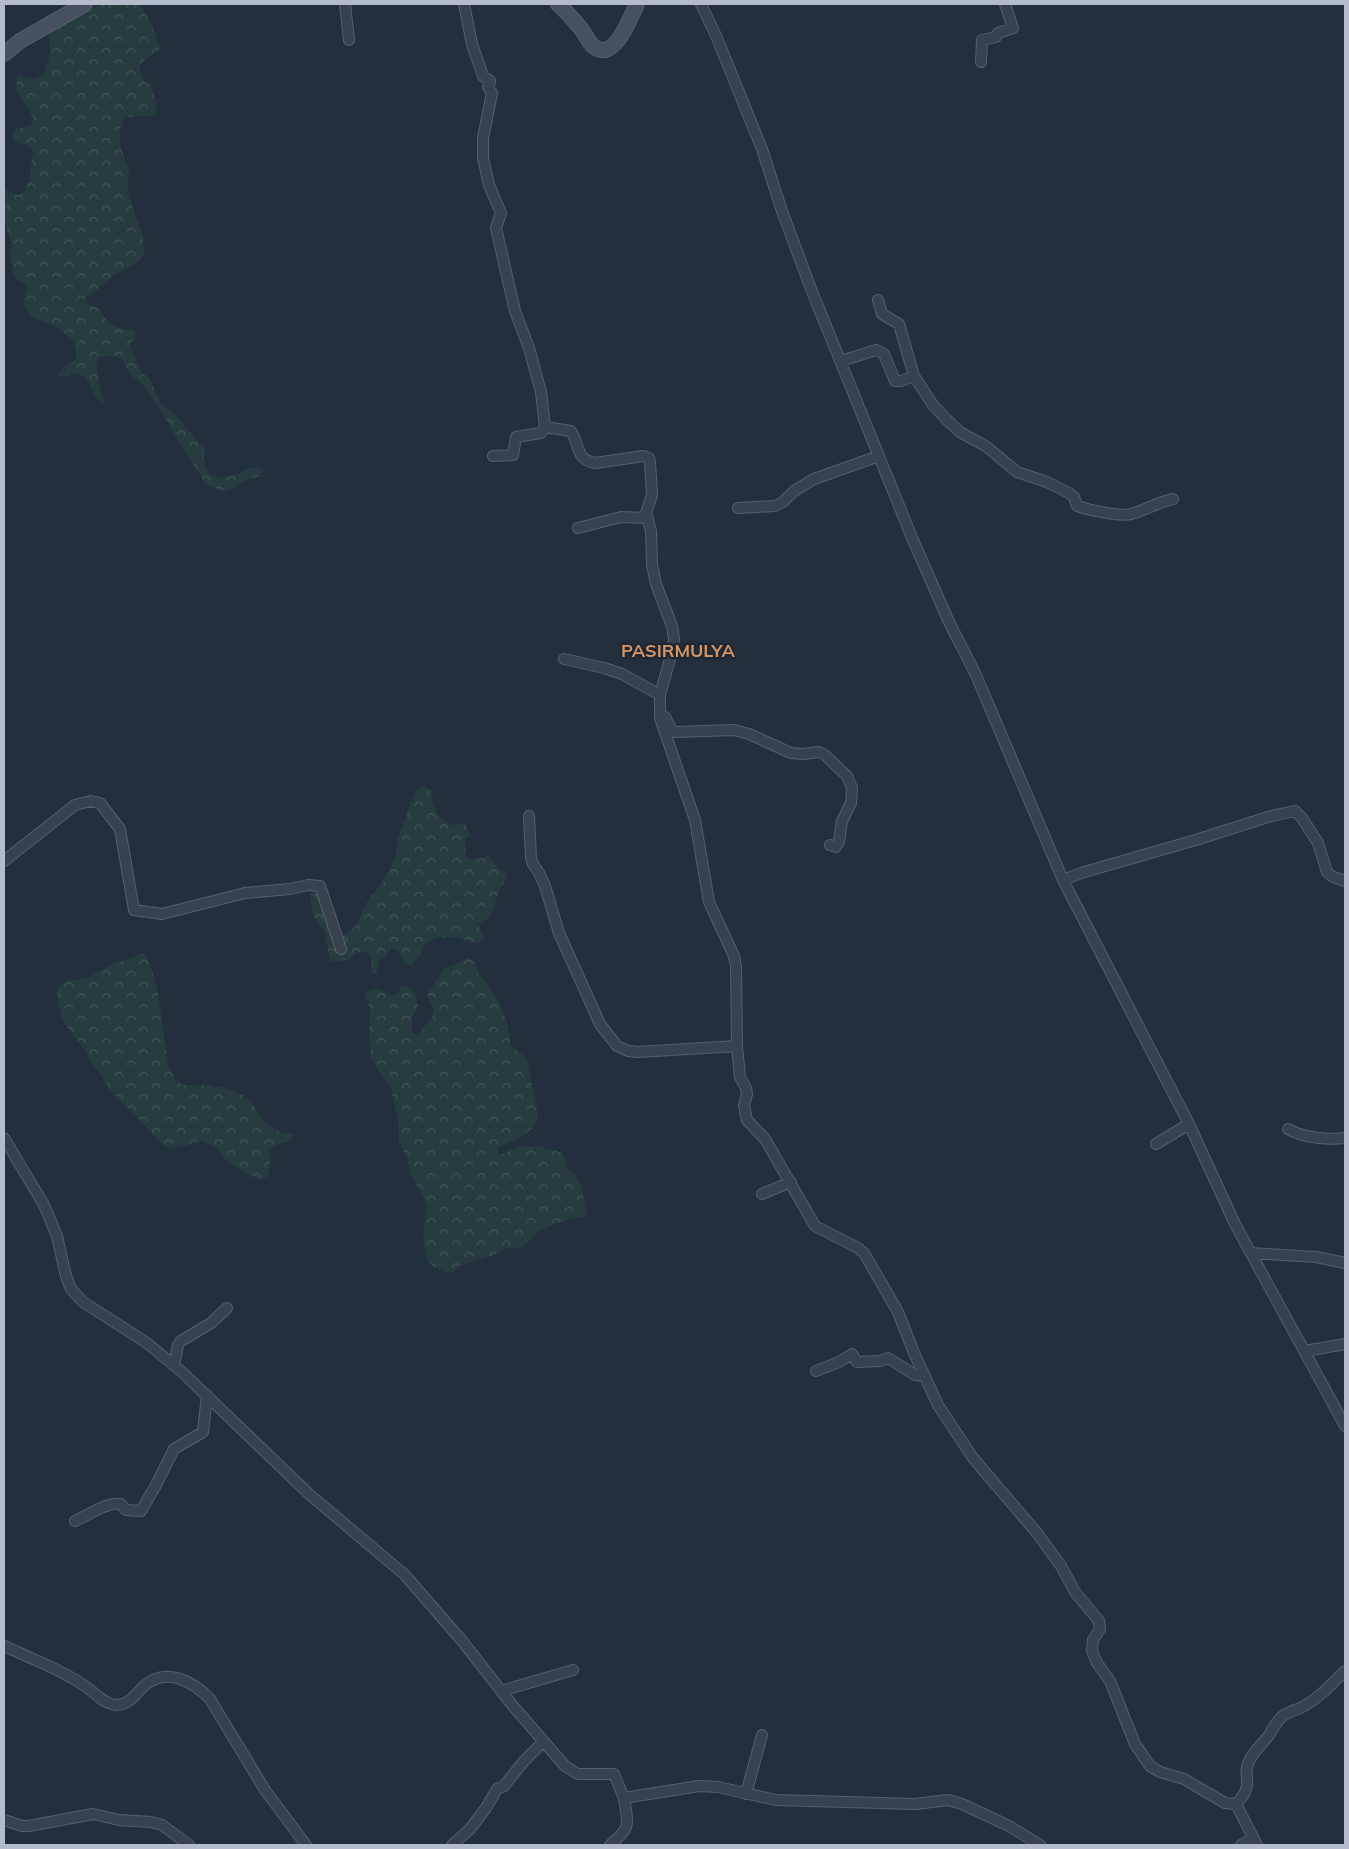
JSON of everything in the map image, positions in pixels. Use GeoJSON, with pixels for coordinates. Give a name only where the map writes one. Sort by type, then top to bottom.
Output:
{"type":"FeatureCollection","features":[{"type":"Feature","properties":{"kind":"street"},"geometry":{"type":"LineString","coordinates":[[4,54],[20,40],[86,4]]}},
{"type":"Feature","properties":{"kind":"street"},"geometry":{"type":"LineString","coordinates":[[345,4],[349,40]]}},
{"type":"Feature","properties":{"kind":"street"},"geometry":{"type":"LineString","coordinates":[[464,4],[472,44],[483,76],[490,81],[488,87],[492,93],[483,138],[484,166],[489,185],[501,213],[496,228],[515,310],[529,348],[541,392],[545,427],[541,433],[516,437],[513,455],[493,456]]}},
{"type":"Feature","properties":{"kind":"street"},"geometry":{"type":"LineString","coordinates":[[558,4],[598,48],[606,50],[612,48],[617,41],[627,26],[637,4]]}},
{"type":"Feature","properties":{"kind":"street"},"geometry":{"type":"LineString","coordinates":[[701,4],[717,38],[762,149],[782,212],[810,289],[913,540],[949,622],[976,675],[1063,880],[1189,1124],[1235,1224],[1345,1426]]}},
{"type":"Feature","properties":{"kind":"street"},"geometry":{"type":"LineString","coordinates":[[981,62],[982,40],[996,37],[998,33],[1013,28],[1005,4]]}},
{"type":"Feature","properties":{"kind":"street"},"geometry":{"type":"LineString","coordinates":[[878,300],[882,314],[899,324],[914,376],[933,405],[960,432],[987,446],[1017,472],[1047,482],[1069,493],[1074,497],[1077,506],[1122,516],[1134,514],[1172,499]]}},
{"type":"Feature","properties":{"kind":"street"},"geometry":{"type":"LineString","coordinates":[[840,361],[879,350],[884,354],[896,381],[914,376]]}},
{"type":"Feature","properties":{"kind":"street"},"geometry":{"type":"LineString","coordinates":[[545,427],[571,431],[580,454],[589,462],[595,463],[644,456],[649,458],[653,482],[652,495],[646,513],[651,531],[652,566],[656,584],[672,626],[674,639],[659,700],[660,718],[695,820],[709,902],[734,956],[736,966],[737,1046],[740,1077],[747,1094],[744,1106],[747,1120],[765,1139],[815,1226],[864,1253],[898,1312],[938,1405],[973,1458],[1037,1533],[1061,1566],[1075,1592],[1099,1620],[1100,1629],[1093,1640],[1092,1651],[1110,1681],[1135,1744],[1150,1766],[1160,1772],[1184,1780],[1225,1803],[1236,1804]]}},
{"type":"Feature","properties":{"kind":"street"},"geometry":{"type":"LineString","coordinates":[[738,508],[775,506],[783,502],[794,491],[814,479],[879,456]]}},
{"type":"Feature","properties":{"kind":"street"},"geometry":{"type":"LineString","coordinates":[[578,528],[621,517],[648,518]]}},
{"type":"Feature","properties":{"kind":"street"},"geometry":{"type":"LineString","coordinates":[[564,659],[622,674],[659,700],[670,727],[676,732],[734,730],[749,734],[791,753],[819,752],[825,755],[846,776],[852,788],[851,803],[842,821],[839,842],[836,846],[830,845]]}},
{"type":"Feature","properties":{"kind":"street"},"geometry":{"type":"LineString","coordinates":[[4,861],[74,805],[91,801],[100,803],[120,829],[134,910],[162,914],[245,893],[290,890],[308,885],[320,886],[341,949]]}},
{"type":"Feature","properties":{"kind":"street"},"geometry":{"type":"LineString","coordinates":[[1063,880],[1271,816],[1295,812],[1302,818],[1318,843],[1327,872],[1333,877],[1345,881]]}},
{"type":"Feature","properties":{"kind":"street"},"geometry":{"type":"LineString","coordinates":[[529,816],[531,858],[545,886],[559,933],[600,1024],[617,1046],[628,1051],[638,1052],[737,1046]]}},
{"type":"Feature","properties":{"kind":"street"},"geometry":{"type":"LineString","coordinates":[[1156,1144],[1189,1124]]}},
{"type":"Feature","properties":{"kind":"street"},"geometry":{"type":"LineString","coordinates":[[1288,1129],[1296,1133],[1323,1138],[1345,1138]]}},
{"type":"Feature","properties":{"kind":"street"},"geometry":{"type":"LineString","coordinates":[[4,1138],[44,1205],[57,1236],[71,1290],[83,1302],[146,1343],[174,1365],[309,1494],[406,1575],[463,1642],[543,1742],[565,1766],[578,1774],[614,1774],[624,1798],[628,1825],[623,1834],[610,1845]]}},
{"type":"Feature","properties":{"kind":"street"},"geometry":{"type":"LineString","coordinates":[[762,1194],[791,1182]]}},
{"type":"Feature","properties":{"kind":"street"},"geometry":{"type":"LineString","coordinates":[[1251,1253],[1297,1255],[1345,1263]]}},
{"type":"Feature","properties":{"kind":"street"},"geometry":{"type":"LineString","coordinates":[[174,1365],[179,1343],[211,1323],[227,1308]]}},
{"type":"Feature","properties":{"kind":"street"},"geometry":{"type":"LineString","coordinates":[[1305,1351],[1345,1344]]}},
{"type":"Feature","properties":{"kind":"street"},"geometry":{"type":"LineString","coordinates":[[816,1371],[840,1362],[852,1354],[858,1362],[880,1361],[888,1358],[915,1375],[925,1376]]}},
{"type":"Feature","properties":{"kind":"street"},"geometry":{"type":"LineString","coordinates":[[75,1521],[104,1506],[117,1503],[121,1504],[126,1510],[141,1511],[174,1449],[203,1432],[207,1395]]}},
{"type":"Feature","properties":{"kind":"street"},"geometry":{"type":"LineString","coordinates":[[4,1646],[80,1684],[109,1704],[126,1703],[151,1680],[160,1677],[180,1678],[199,1688],[210,1699],[265,1790],[306,1845]]}},
{"type":"Feature","properties":{"kind":"street"},"geometry":{"type":"LineString","coordinates":[[501,1691],[573,1670]]}},
{"type":"Feature","properties":{"kind":"street"},"geometry":{"type":"LineString","coordinates":[[1236,1804],[1244,1796],[1248,1787],[1246,1766],[1279,1719],[1317,1698],[1345,1671]]}},
{"type":"Feature","properties":{"kind":"street"},"geometry":{"type":"LineString","coordinates":[[746,1794],[762,1735]]}},
{"type":"Feature","properties":{"kind":"street"},"geometry":{"type":"LineString","coordinates":[[452,1845],[470,1829],[486,1808],[497,1789],[504,1786],[524,1760],[543,1742]]}},
{"type":"Feature","properties":{"kind":"street"},"geometry":{"type":"LineString","coordinates":[[624,1798],[699,1786],[718,1787],[776,1800],[861,1804],[915,1804],[948,1800],[962,1804],[1009,1826],[1040,1845]]}},
{"type":"Feature","properties":{"kind":"street"},"geometry":{"type":"LineString","coordinates":[[1236,1804],[1254,1842],[1241,1845]]}},
{"type":"Feature","properties":{"kind":"street"},"geometry":{"type":"LineString","coordinates":[[4,1820],[28,1826],[93,1814],[120,1820],[151,1822],[162,1825],[189,1845]]}},
{"type":"Feature","properties":{"kind":"green space"},"geometry":{"type":"Polygon","coordinates":[[[105,4],[140,4],[155,32],[160,49],[143,61],[140,68],[144,82],[151,84],[157,105],[155,114],[124,117],[120,129],[120,144],[129,172],[127,184],[129,196],[143,237],[144,255],[137,262],[110,278],[85,298],[87,305],[101,310],[106,320],[113,326],[134,330],[137,338],[131,342],[130,346],[141,371],[151,382],[160,402],[180,420],[199,443],[205,446],[204,463],[210,473],[221,477],[238,474],[252,468],[264,470],[260,476],[246,480],[227,492],[206,485],[155,402],[142,384],[130,374],[122,360],[116,356],[109,356],[101,357],[96,362],[99,383],[105,403],[95,396],[88,381],[82,375],[58,376],[61,370],[76,359],[75,342],[58,328],[34,318],[29,313],[23,301],[27,288],[23,282],[16,279],[13,273],[10,253],[12,245],[4,219],[4,188],[17,195],[24,193],[28,183],[33,152],[29,146],[15,142],[12,135],[16,129],[31,125],[34,119],[16,90],[17,76],[36,79],[44,74],[50,52],[47,29],[85,10],[105,4]]]}},
{"type":"Feature","properties":{"kind":"green space"},"geometry":{"type":"Polygon","coordinates":[[[425,786],[431,791],[434,807],[441,818],[450,825],[465,823],[470,836],[465,838],[466,857],[472,860],[489,856],[498,868],[508,874],[497,896],[490,917],[478,924],[485,940],[474,943],[455,937],[436,938],[425,944],[421,954],[411,965],[404,963],[398,950],[391,948],[386,957],[379,961],[376,974],[373,974],[371,971],[372,957],[368,952],[357,953],[348,960],[330,961],[325,933],[314,917],[310,895],[312,892],[318,895],[320,906],[334,939],[338,941],[356,926],[368,900],[382,883],[396,857],[398,838],[415,792],[425,786]]]}},
{"type":"Feature","properties":{"kind":"green space"},"geometry":{"type":"Polygon","coordinates":[[[143,953],[148,960],[155,982],[167,1061],[174,1077],[182,1085],[220,1087],[237,1092],[252,1103],[268,1125],[281,1133],[292,1133],[295,1135],[290,1141],[280,1144],[271,1150],[267,1177],[260,1179],[246,1174],[225,1160],[217,1148],[202,1141],[172,1149],[159,1142],[109,1088],[62,1018],[57,995],[62,983],[90,977],[108,966],[143,953]]]}},
{"type":"Feature","properties":{"kind":"green space"},"geometry":{"type":"Polygon","coordinates":[[[467,959],[475,961],[479,975],[492,990],[504,1013],[508,1026],[510,1046],[523,1055],[527,1061],[538,1115],[534,1127],[518,1139],[499,1147],[498,1154],[504,1154],[517,1147],[528,1146],[546,1148],[562,1153],[565,1159],[565,1167],[577,1177],[587,1216],[566,1220],[538,1231],[523,1247],[507,1248],[494,1255],[459,1266],[454,1272],[447,1273],[428,1262],[423,1241],[427,1205],[413,1180],[406,1156],[399,1142],[398,1120],[391,1088],[382,1077],[371,1057],[370,1010],[365,992],[378,988],[391,995],[398,993],[401,987],[408,986],[414,992],[418,1005],[412,1018],[412,1033],[418,1035],[432,1017],[434,1010],[427,990],[433,986],[445,968],[467,959]]]}},
{"type":"Feature","properties":{"kind":"district","name":"PASIRMULYA"},"geometry":{"type":"Point","coordinates":[678,650]}}]}
